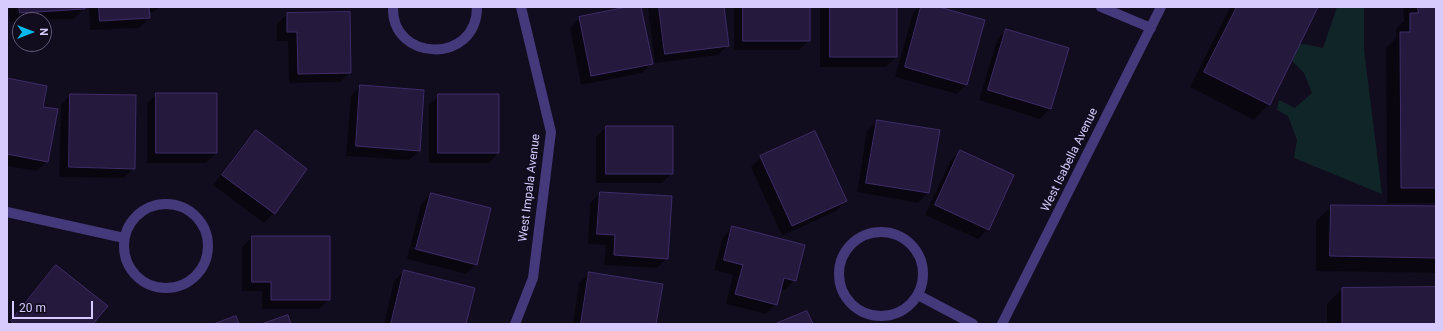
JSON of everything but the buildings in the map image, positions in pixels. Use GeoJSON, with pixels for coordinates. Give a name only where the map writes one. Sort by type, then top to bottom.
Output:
{"type":"FeatureCollection","features":[{"type":"Feature","properties":{"kind":"street"},"geometry":{"type":"LineString","coordinates":[[393,7],[396,26],[404,37],[414,45],[427,50],[440,50],[453,46],[464,39],[472,28],[476,14],[476,7]]}},
{"type":"Feature","properties":{"kind":"street","name":"West Impala Avenue"},"geometry":{"type":"LineString","coordinates":[[515,324],[533,278],[551,132],[521,7]]}},
{"type":"Feature","properties":{"kind":"street"},"geometry":{"type":"LineString","coordinates":[[1101,7],[1151,28]]}},
{"type":"Feature","properties":{"kind":"street","name":"West Isabella Avenue"},"geometry":{"type":"LineString","coordinates":[[1002,324],[1161,7]]}},
{"type":"Feature","properties":{"kind":"street"},"geometry":{"type":"LineString","coordinates":[[165,204],[180,206],[193,213],[203,225],[208,238],[208,253],[203,267],[195,278],[184,285],[171,289],[158,288],[146,284],[135,276],[128,264],[124,251],[124,238],[129,226],[138,214],[151,206],[165,204]]}},
{"type":"Feature","properties":{"kind":"street"},"geometry":{"type":"LineString","coordinates":[[7,212],[124,238]]}},
{"type":"Feature","properties":{"kind":"street"},"geometry":{"type":"LineString","coordinates":[[881,232],[896,234],[908,241],[918,252],[923,266],[923,281],[918,295],[910,306],[899,313],[886,317],[873,316],[861,312],[850,303],[843,292],[839,280],[840,266],[844,254],[854,242],[866,234],[881,232]]}},
{"type":"Feature","properties":{"kind":"street"},"geometry":{"type":"LineString","coordinates":[[918,295],[973,324]]}},
{"type":"Feature","properties":{"kind":"green space"},"geometry":{"type":"Polygon","coordinates":[[[1337,7],[1364,7],[1364,50],[1382,194],[1294,158],[1297,140],[1288,116],[1277,110],[1279,100],[1295,108],[1312,93],[1304,73],[1292,61],[1298,43],[1323,48],[1337,7]]]}}]}
